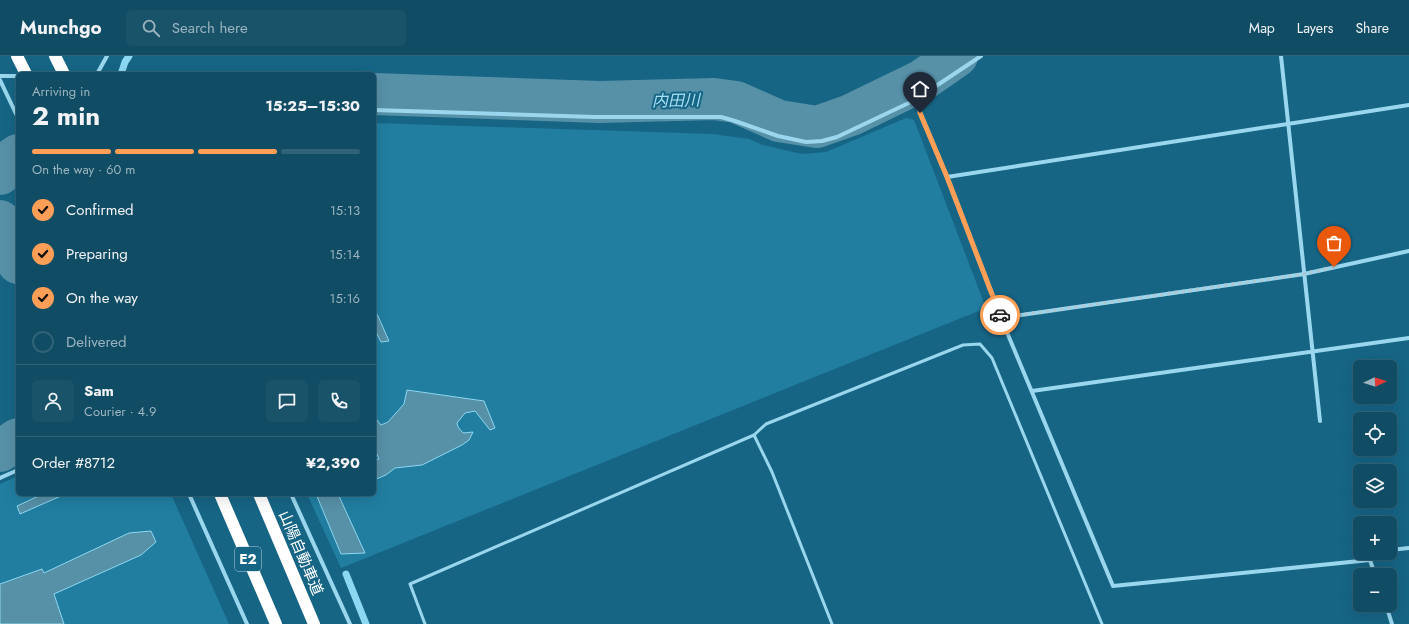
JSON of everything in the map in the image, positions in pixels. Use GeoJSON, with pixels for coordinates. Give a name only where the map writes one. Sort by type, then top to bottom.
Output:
{"type":"FeatureCollection","features":[{"type":"Feature","properties":{"kind":"highway"},"geometry":{"type":"LineString","coordinates":[[17,56],[25,72]]}},
{"type":"Feature","properties":{"kind":"highway"},"geometry":{"type":"LineString","coordinates":[[55,56],[63,72]]}},
{"type":"Feature","properties":{"kind":"highway","name":"E2"},"geometry":{"type":"LineString","coordinates":[[221,496],[276,624]]}},
{"type":"Feature","properties":{"kind":"highway","name":"山陽自動車道"},"geometry":{"type":"LineString","coordinates":[[260,496],[314,624]]}},
{"type":"Feature","properties":{"kind":"street"},"geometry":{"type":"LineString","coordinates":[[98,72],[107,56]]}},
{"type":"Feature","properties":{"kind":"street"},"geometry":{"type":"LineString","coordinates":[[376,110],[595,117],[721,117],[778,136],[806,142],[822,141],[837,138],[915,100],[981,56]]}},
{"type":"Feature","properties":{"kind":"street"},"geometry":{"type":"LineString","coordinates":[[1281,56],[1320,421]]}},
{"type":"Feature","properties":{"kind":"street"},"geometry":{"type":"LineString","coordinates":[[0,76],[16,76]]}},
{"type":"Feature","properties":{"kind":"street"},"geometry":{"type":"LineString","coordinates":[[0,80],[16,114]]}},
{"type":"Feature","properties":{"kind":"street"},"geometry":{"type":"LineString","coordinates":[[915,100],[947,177],[1001,318],[1113,586],[1370,560],[1373,568]]}},
{"type":"Feature","properties":{"kind":"street"},"geometry":{"type":"LineString","coordinates":[[947,177],[1409,105]]}},
{"type":"Feature","properties":{"kind":"street"},"geometry":{"type":"LineString","coordinates":[[1001,318],[1304,274],[1409,251]]}},
{"type":"Feature","properties":{"kind":"street"},"geometry":{"type":"LineString","coordinates":[[1032,392],[1409,338]]}},
{"type":"Feature","properties":{"kind":"street"},"geometry":{"type":"LineString","coordinates":[[0,478],[16,471]]}},
{"type":"Feature","properties":{"kind":"street"},"geometry":{"type":"LineString","coordinates":[[190,496],[247,624]]}},
{"type":"Feature","properties":{"kind":"street"},"geometry":{"type":"LineString","coordinates":[[292,496],[350,624]]}},
{"type":"Feature","properties":{"kind":"street"},"geometry":{"type":"LineString","coordinates":[[1397,549],[1409,548]]}},
{"type":"Feature","properties":{"kind":"street"},"geometry":{"type":"LineString","coordinates":[[1388,612],[1392,624]]}},
{"type":"Feature","properties":{"kind":"lane"},"geometry":{"type":"LineString","coordinates":[[425,624],[410,584],[754,435],[766,424],[963,345],[980,344],[992,358],[1102,624]]}},
{"type":"Feature","properties":{"kind":"lane"},"geometry":{"type":"LineString","coordinates":[[754,435],[772,472],[832,624]]}},
{"type":"Feature","properties":{"kind":"shaded area"},"geometry":{"type":"Polygon","coordinates":[[[906,118],[914,120],[986,308],[341,568],[308,496],[376,496],[376,123],[712,134],[749,139],[763,145],[802,154],[826,152],[906,118]]]}},
{"type":"Feature","properties":{"kind":"shaded area"},"geometry":{"type":"Polygon","coordinates":[[[376,313],[389,341],[381,342],[376,332],[376,313]]]}},
{"type":"Feature","properties":{"kind":"shaded area"},"geometry":{"type":"Polygon","coordinates":[[[407,390],[484,401],[495,428],[490,430],[475,411],[465,413],[457,423],[458,427],[463,433],[473,432],[469,440],[422,465],[395,468],[386,475],[376,479],[376,460],[379,459],[376,452],[376,422],[377,420],[381,425],[388,422],[404,404],[407,390]]]}},
{"type":"Feature","properties":{"kind":"shaded area"},"geometry":{"type":"Polygon","coordinates":[[[16,477],[16,496],[172,496],[229,624],[0,624],[0,484],[16,477]]]}},
{"type":"Feature","properties":{"kind":"shaded area"},"geometry":{"type":"Polygon","coordinates":[[[39,496],[61,496],[20,514],[17,506],[39,496]]]}},
{"type":"Feature","properties":{"kind":"shaded area"},"geometry":{"type":"Polygon","coordinates":[[[317,496],[339,496],[365,553],[341,554],[317,496]]]}},
{"type":"Feature","properties":{"kind":"shaded area"},"geometry":{"type":"Polygon","coordinates":[[[151,531],[156,542],[141,555],[54,594],[64,624],[0,624],[0,584],[42,569],[44,573],[129,533],[151,531]]]}},
{"type":"Feature","properties":{"kind":"waterway"},"geometry":{"type":"LineString","coordinates":[[122,72],[129,56]]}},
{"type":"Feature","properties":{"kind":"waterway","name":"内田川"},"geometry":{"type":"LineString","coordinates":[[376,94],[600,102],[714,99],[736,102],[779,121],[817,127],[851,115],[921,81],[957,56]]}},
{"type":"Feature","properties":{"kind":"waterway","name":"内田川"},"geometry":{"type":"LineString","coordinates":[[0,174],[8,162],[16,156]]}},
{"type":"Feature","properties":{"kind":"waterway","name":"内田川"},"geometry":{"type":"LineString","coordinates":[[0,221],[16,258]]}},
{"type":"Feature","properties":{"kind":"waterway","name":"内田川"},"geometry":{"type":"LineString","coordinates":[[0,451],[16,440]]}},
{"type":"Feature","properties":{"kind":"waterway"},"geometry":{"type":"LineString","coordinates":[[346,574],[366,624]]}},
{"type":"Feature","properties":{"kind":"way so far"},"geometry":{"type":"LineString","coordinates":[[1000,315],[1001,318],[1304,274],[1334,267]]}},
{"type":"Feature","properties":{"kind":"route"},"geometry":{"type":"LineString","coordinates":[[920,113],[947,177],[1000,315]]}}]}
